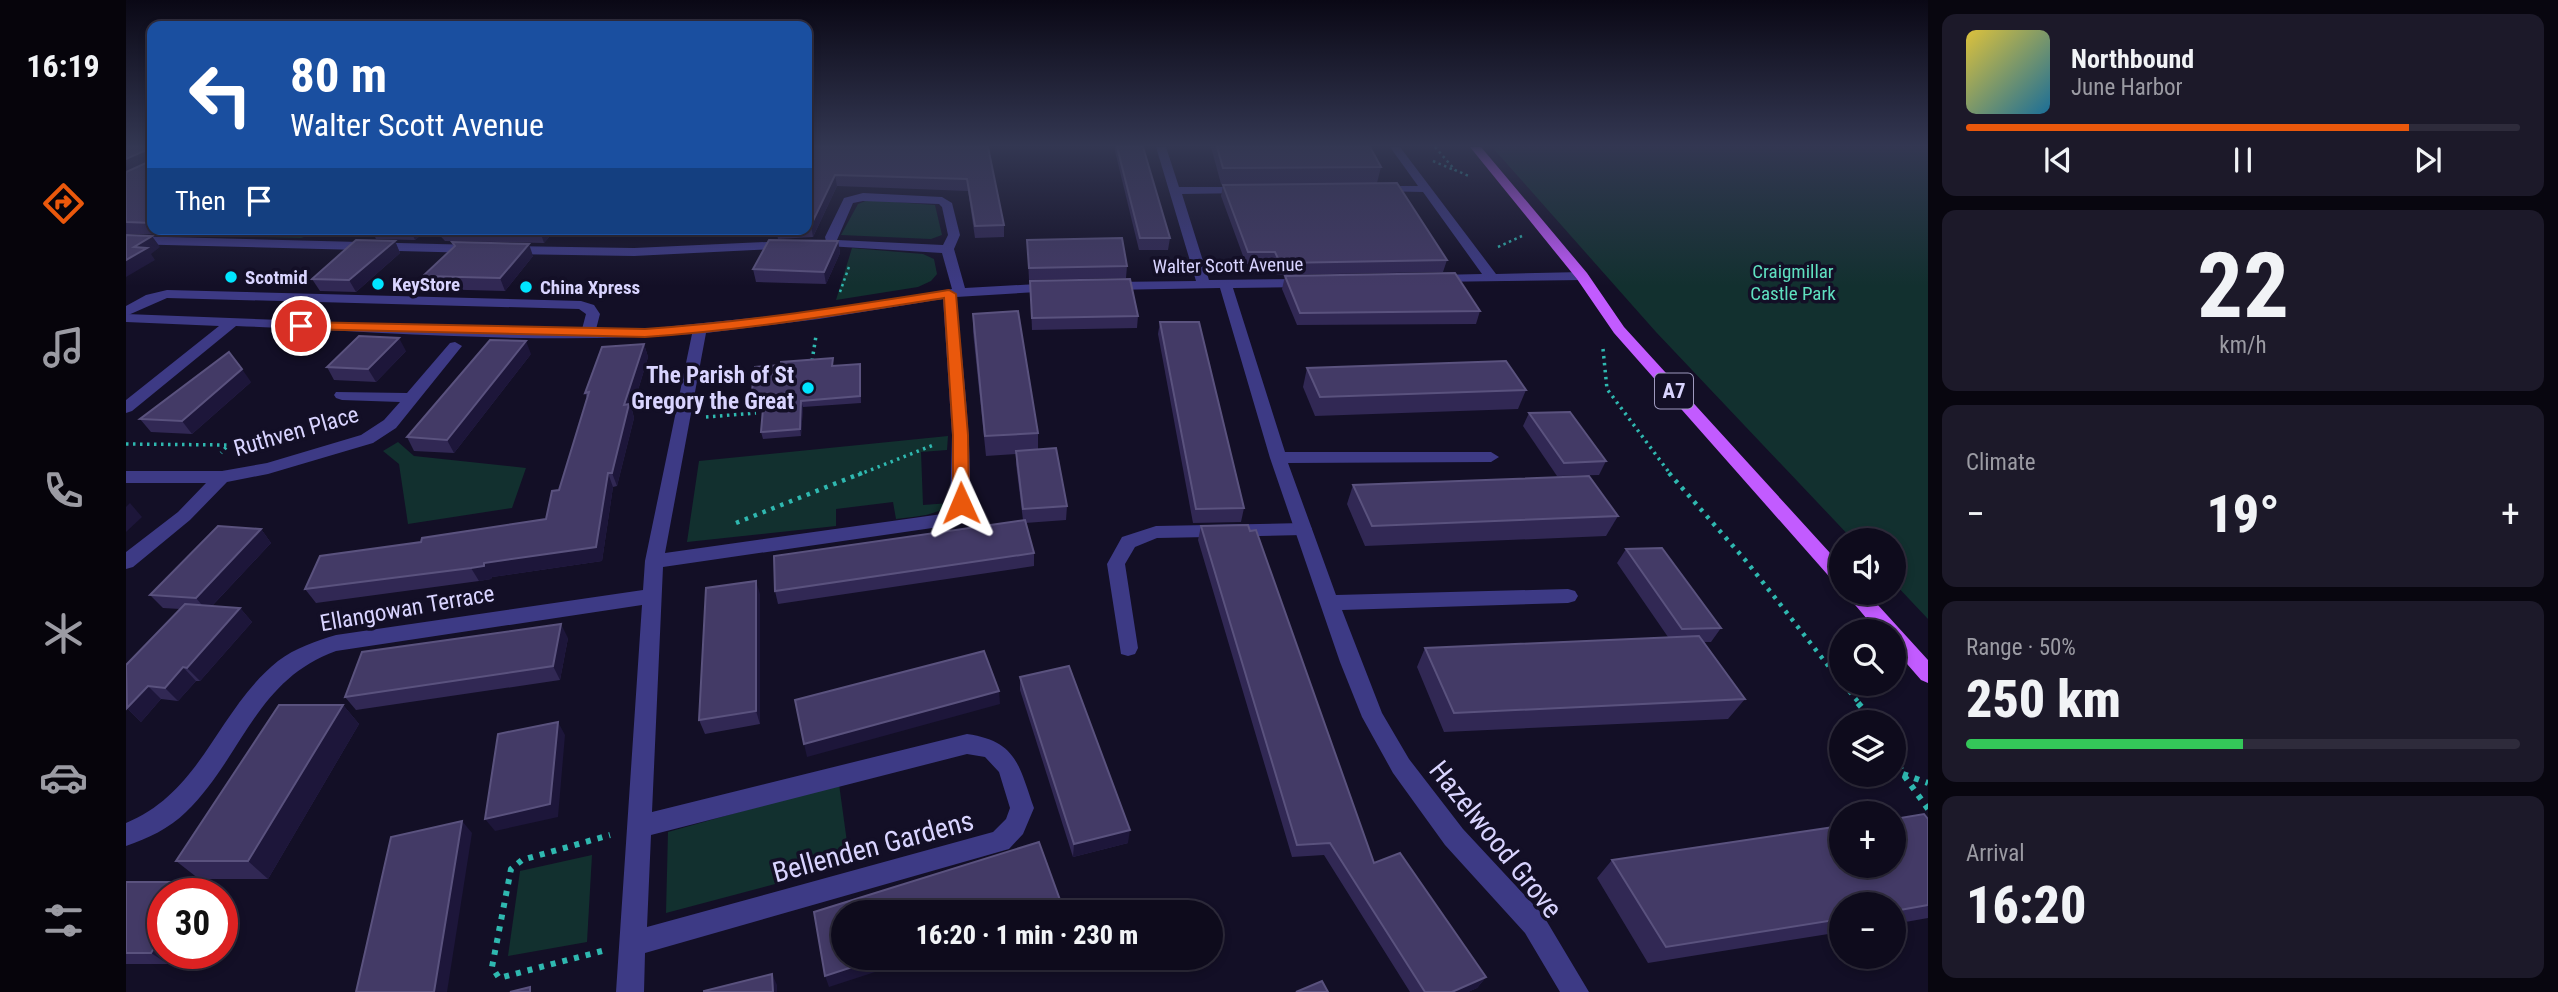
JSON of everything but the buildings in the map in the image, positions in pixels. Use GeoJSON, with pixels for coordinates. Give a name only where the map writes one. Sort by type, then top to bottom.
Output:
{"type":"FeatureCollection","features":[{"type":"Feature","properties":{"kind":"main road","name":"A7"},"geometry":{"type":"LineString","coordinates":[[1513,193],[1582,276],[1619,330],[1829,564]]}},
{"type":"Feature","properties":{"kind":"main road"},"geometry":{"type":"LineString","coordinates":[[1866,605],[1878,619]]}},
{"type":"Feature","properties":{"kind":"main road"},"geometry":{"type":"LineString","coordinates":[[1906,649],[1928,674]]}},
{"type":"Feature","properties":{"kind":"street","name":"Hazelwood Grove"},"geometry":{"type":"LineString","coordinates":[[1176,193],[1215,284],[1373,717],[1401,766],[1454,837],[1534,924],[1575,992]]}},
{"type":"Feature","properties":{"kind":"street"},"geometry":{"type":"LineString","coordinates":[[1427,193],[1492,278]]}},
{"type":"Feature","properties":{"kind":"street"},"geometry":{"type":"LineString","coordinates":[[654,561],[946,520],[958,514],[961,503],[960,435],[954,293],[948,249],[954,235],[948,206],[942,201],[889,198],[863,197],[848,201],[831,237],[818,244]]}},
{"type":"Feature","properties":{"kind":"street"},"geometry":{"type":"LineString","coordinates":[[126,240],[634,252],[818,244],[948,249]]}},
{"type":"Feature","properties":{"kind":"street"},"geometry":{"type":"LineString","coordinates":[[1423,279],[1582,276]]}},
{"type":"Feature","properties":{"kind":"street","name":"Walter Scott Avenue"},"geometry":{"type":"LineString","coordinates":[[1096,286],[1327,282]]}},
{"type":"Feature","properties":{"kind":"street"},"geometry":{"type":"LineString","coordinates":[[126,318],[588,333],[700,329],[833,313],[954,293],[1069,286]]}},
{"type":"Feature","properties":{"kind":"street"},"geometry":{"type":"LineString","coordinates":[[126,312],[151,298],[167,294],[581,305],[589,308],[593,314],[588,333]]}},
{"type":"Feature","properties":{"kind":"street"},"geometry":{"type":"LineString","coordinates":[[126,408],[231,323]]}},
{"type":"Feature","properties":{"kind":"street"},"geometry":{"type":"LineString","coordinates":[[630,992],[631,944],[641,826],[650,596],[654,561],[700,329]]}},
{"type":"Feature","properties":{"kind":"street","name":"Ruthven Place"},"geometry":{"type":"LineString","coordinates":[[126,477],[222,477],[268,468],[367,439],[390,424],[454,346]]}},
{"type":"Feature","properties":{"kind":"street","name":"Ruthven Place"},"geometry":{"type":"LineString","coordinates":[[342,395],[411,398]]}},
{"type":"Feature","properties":{"kind":"street"},"geometry":{"type":"LineString","coordinates":[[1278,458],[1491,457]]}},
{"type":"Feature","properties":{"kind":"street","name":"Ruthven Place"},"geometry":{"type":"LineString","coordinates":[[126,562],[184,516],[222,477]]}},
{"type":"Feature","properties":{"kind":"street"},"geometry":{"type":"LineString","coordinates":[[1128,648],[1116,564],[1128,542],[1156,532],[1303,529]]}},
{"type":"Feature","properties":{"kind":"street","name":"Ellangowan Terrace"},"geometry":{"type":"LineString","coordinates":[[126,835],[161,819],[190,796],[265,687],[284,668],[311,651],[336,643],[650,596]]}},
{"type":"Feature","properties":{"kind":"street"},"geometry":{"type":"LineString","coordinates":[[1330,603],[1568,596]]}},
{"type":"Feature","properties":{"kind":"street","name":"Bellenden Gardens"},"geometry":{"type":"LineString","coordinates":[[631,944],[1000,841],[1014,826],[1021,808],[1002,755],[987,745],[967,744],[641,826]]}},
{"type":"Feature","properties":{"kind":"path"},"geometry":{"type":"LineString","coordinates":[[1476,258],[1541,227]]}},
{"type":"Feature","properties":{"kind":"path"},"geometry":{"type":"LineString","coordinates":[[833,313],[857,244]]}},
{"type":"Feature","properties":{"kind":"path"},"geometry":{"type":"LineString","coordinates":[[1619,330],[1602,336],[1607,389],[1669,473],[1747,562],[1829,666]]}},
{"type":"Feature","properties":{"kind":"path"},"geometry":{"type":"LineString","coordinates":[[681,419],[756,413]]}},
{"type":"Feature","properties":{"kind":"path"},"geometry":{"type":"LineString","coordinates":[[726,527],[960,435]]}},
{"type":"Feature","properties":{"kind":"path"},"geometry":{"type":"LineString","coordinates":[[126,444],[228,445],[198,477]]}},
{"type":"Feature","properties":{"kind":"path"},"geometry":{"type":"LineString","coordinates":[[1853,696],[1864,710]]}},
{"type":"Feature","properties":{"kind":"path"},"geometry":{"type":"LineString","coordinates":[[1906,775],[1928,783]]}},
{"type":"Feature","properties":{"kind":"path"},"geometry":{"type":"LineString","coordinates":[[1906,778],[1928,809]]}},
{"type":"Feature","properties":{"kind":"path"},"geometry":{"type":"LineString","coordinates":[[631,944],[499,978],[492,967],[511,869],[522,860],[641,826]]}},
{"type":"Feature","properties":{"kind":"green space","name":"Craigmillar Castle Park"},"geometry":{"type":"Polygon","coordinates":[[[1533,193],[1928,193],[1928,619],[1906,596],[1906,528],[1842,528],[1656,332],[1533,193]]]}},
{"type":"Feature","properties":{"kind":"green space"},"geometry":{"type":"Polygon","coordinates":[[[868,200],[935,205],[942,235],[931,239],[841,235],[858,204],[868,200]]]}},
{"type":"Feature","properties":{"kind":"green space"},"geometry":{"type":"Polygon","coordinates":[[[197,235],[310,235],[301,238],[197,235]]]}},
{"type":"Feature","properties":{"kind":"green space"},"geometry":{"type":"Polygon","coordinates":[[[852,248],[923,254],[934,259],[937,274],[931,281],[918,287],[836,300],[852,248]]]}},
{"type":"Feature","properties":{"kind":"green space"},"geometry":{"type":"Polygon","coordinates":[[[948,436],[947,450],[921,452],[923,505],[950,503],[938,511],[896,519],[893,502],[836,509],[836,526],[687,542],[699,461],[948,436]]]}},
{"type":"Feature","properties":{"kind":"green space"},"geometry":{"type":"Polygon","coordinates":[[[398,442],[414,456],[526,468],[512,508],[408,524],[399,464],[383,451],[398,442]]]}},
{"type":"Feature","properties":{"kind":"green space"},"geometry":{"type":"Polygon","coordinates":[[[839,784],[850,864],[666,913],[668,832],[839,784]]]}},
{"type":"Feature","properties":{"kind":"green space"},"geometry":{"type":"Polygon","coordinates":[[[592,855],[587,942],[508,956],[520,871],[592,855]]]}},
{"type":"Feature","properties":{"kind":"place","name":"Scotmid"},"geometry":{"type":"Point","coordinates":[231,277]}},
{"type":"Feature","properties":{"kind":"place","name":"KeyStore"},"geometry":{"type":"Point","coordinates":[378,284]}},
{"type":"Feature","properties":{"kind":"place","name":"China Xpress"},"geometry":{"type":"Point","coordinates":[526,287]}},
{"type":"Feature","properties":{"kind":"place","name":"The Parish of St Gregory the Great"},"geometry":{"type":"Point","coordinates":[808,388]}},
{"type":"Feature","properties":{"kind":"route"},"geometry":{"type":"LineString","coordinates":[[301,326],[645,333],[819,315],[949,294],[952,305],[960,435],[961,503]]}}]}
